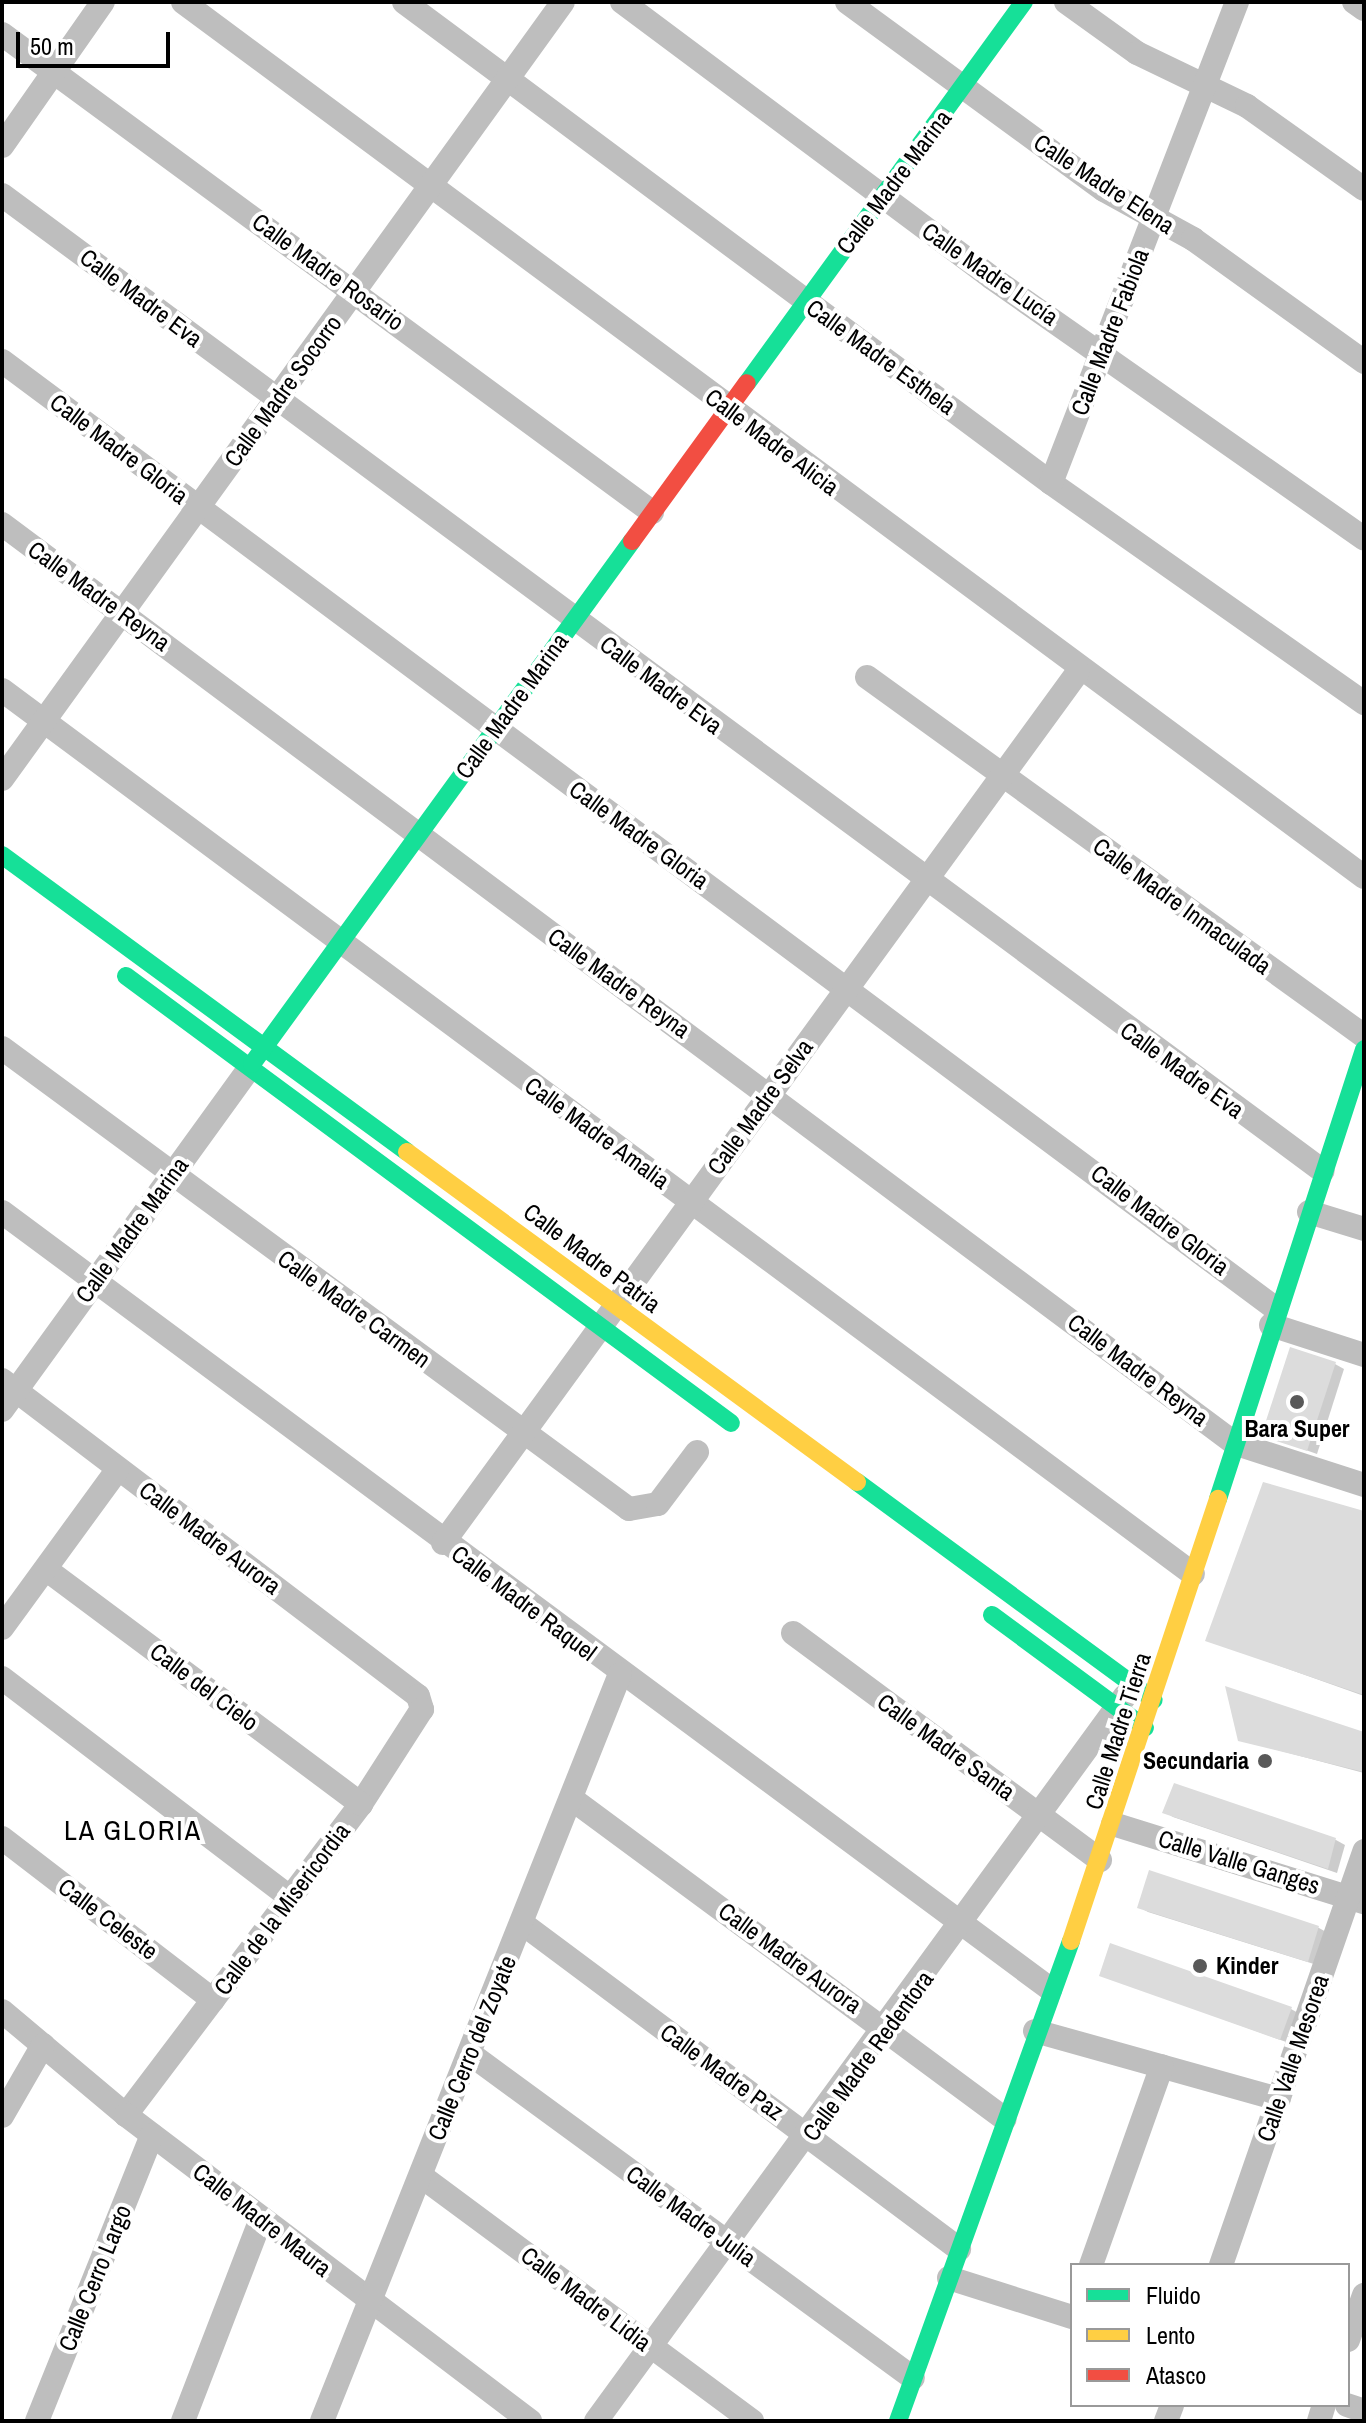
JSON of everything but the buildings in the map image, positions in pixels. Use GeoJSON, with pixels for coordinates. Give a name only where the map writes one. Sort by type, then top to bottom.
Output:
{"type":"FeatureCollection","features":[{"type":"Feature","properties":{"kind":"street"},"geometry":{"type":"LineString","coordinates":[[2,146],[103,2]]}},
{"type":"Feature","properties":{"kind":"street","name":"Calle Madre Alicia"},"geometry":{"type":"LineString","coordinates":[[183,2],[433,185],[1078,672],[1364,877]]}},
{"type":"Feature","properties":{"kind":"street","name":"Calle Madre Esthela"},"geometry":{"type":"LineString","coordinates":[[404,2],[1051,483],[1364,703]]}},
{"type":"Feature","properties":{"kind":"street","name":"Calle Madre Socorro"},"geometry":{"type":"LineString","coordinates":[[2,779],[433,185],[506,76],[563,2]]}},
{"type":"Feature","properties":{"kind":"street","name":"Calle Madre Lucía"},"geometry":{"type":"LineString","coordinates":[[622,2],[884,198],[1364,538]]}},
{"type":"Feature","properties":{"kind":"street","name":"Calle Madre Elena"},"geometry":{"type":"LineString","coordinates":[[847,2],[1151,221],[1193,239],[1364,362]]}},
{"type":"Feature","properties":{"kind":"street","name":"Calle Madre Marina"},"geometry":{"type":"LineString","coordinates":[[7,1394],[173,1175],[804,301],[964,89],[1024,2]]}},
{"type":"Feature","properties":{"kind":"street"},"geometry":{"type":"LineString","coordinates":[[1066,2],[1137,53],[1204,80],[1364,189]]}},
{"type":"Feature","properties":{"kind":"street","name":"Calle Madre Fabiola"},"geometry":{"type":"LineString","coordinates":[[1051,483],[1204,80],[1237,2]]}},
{"type":"Feature","properties":{"kind":"street"},"geometry":{"type":"LineString","coordinates":[[1354,2],[1364,9]]}},
{"type":"Feature","properties":{"kind":"street","name":"Calle Madre Rosario"},"geometry":{"type":"LineString","coordinates":[[2,34],[652,512]]}},
{"type":"Feature","properties":{"kind":"street","name":"Calle Madre Eva"},"geometry":{"type":"LineString","coordinates":[[2,195],[924,883],[1323,1171]]}},
{"type":"Feature","properties":{"kind":"street","name":"Calle Madre Gloria"},"geometry":{"type":"LineString","coordinates":[[2,361],[846,988],[1274,1317],[1364,1355]]}},
{"type":"Feature","properties":{"kind":"street","name":"Calle Madre Reyna"},"geometry":{"type":"LineString","coordinates":[[2,524],[1234,1443],[1364,1485]]}},
{"type":"Feature","properties":{"kind":"street","name":"Calle Madre Selva"},"geometry":{"type":"LineString","coordinates":[[443,1543],[1078,672]]}},
{"type":"Feature","properties":{"kind":"street","name":"Calle Madre Inmaculada"},"geometry":{"type":"LineString","coordinates":[[867,677],[1364,1036]]}},
{"type":"Feature","properties":{"kind":"street","name":"Calle Madre Amalia"},"geometry":{"type":"LineString","coordinates":[[2,690],[1193,1574]]}},
{"type":"Feature","properties":{"kind":"street","name":"Calle Madre Patria"},"geometry":{"type":"LineString","coordinates":[[2,855],[1154,1700]]}},
{"type":"Feature","properties":{"kind":"street","name":"Calle Madre Patria"},"geometry":{"type":"LineString","coordinates":[[114,967],[751,1437]]}},
{"type":"Feature","properties":{"kind":"street","name":"Calle Madre Carmen"},"geometry":{"type":"LineString","coordinates":[[2,1048],[523,1434],[638,1512],[658,1504],[697,1452]]}},
{"type":"Feature","properties":{"kind":"street","name":"Calle Madre Tierra"},"geometry":{"type":"LineString","coordinates":[[898,2421],[1050,1989],[1113,1824],[1309,1212],[1323,1171],[1356,1098],[1364,1049]]}},
{"type":"Feature","properties":{"kind":"street","name":"Calle Madre Raquel"},"geometry":{"type":"LineString","coordinates":[[2,1212],[443,1543],[1050,1989]]}},
{"type":"Feature","properties":{"kind":"street"},"geometry":{"type":"LineString","coordinates":[[1309,1212],[1364,1229]]}},
{"type":"Feature","properties":{"kind":"street","name":"Calle Madre Aurora"},"geometry":{"type":"LineString","coordinates":[[7,1394],[118,1469],[418,1696]]}},
{"type":"Feature","properties":{"kind":"street"},"geometry":{"type":"LineString","coordinates":[[2,1628],[118,1469]]}},
{"type":"Feature","properties":{"kind":"street","name":"Calle del Cielo"},"geometry":{"type":"LineString","coordinates":[[47,1570],[361,1804]]}},
{"type":"Feature","properties":{"kind":"street"},"geometry":{"type":"LineString","coordinates":[[977,1604],[1145,1728]]}},
{"type":"Feature","properties":{"kind":"street","name":"Calle Madre Santa"},"geometry":{"type":"LineString","coordinates":[[793,1633],[1100,1860]]}},
{"type":"Feature","properties":{"kind":"street","name":"Calle Cerro del Zoyate"},"geometry":{"type":"LineString","coordinates":[[322,2421],[523,1924],[620,1674]]}},
{"type":"Feature","properties":{"kind":"street"},"geometry":{"type":"LineString","coordinates":[[2,1678],[289,1897]]}},
{"type":"Feature","properties":{"kind":"street","name":"Calle Madre Redentora"},"geometry":{"type":"LineString","coordinates":[[596,2421],[810,2137],[1133,1685]]}},
{"type":"Feature","properties":{"kind":"street","name":"Calle de la Misericordia"},"geometry":{"type":"LineString","coordinates":[[126,2115],[361,1804],[419,1722],[418,1696]]}},
{"type":"Feature","properties":{"kind":"street","name":"Calle Madre Aurora"},"geometry":{"type":"LineString","coordinates":[[572,1799],[1005,2119]]}},
{"type":"Feature","properties":{"kind":"street","name":"Calle Valle Ganges"},"geometry":{"type":"LineString","coordinates":[[1113,1824],[1356,1899]]}},
{"type":"Feature","properties":{"kind":"street","name":"Calle Celeste"},"geometry":{"type":"LineString","coordinates":[[2,1838],[213,2000]]}},
{"type":"Feature","properties":{"kind":"street","name":"Calle Valle Mesorea"},"geometry":{"type":"LineString","coordinates":[[1222,2263],[1279,2099],[1356,1899],[1364,1851]]}},
{"type":"Feature","properties":{"kind":"street","name":"Calle Madre Paz"},"geometry":{"type":"LineString","coordinates":[[523,1924],[959,2249]]}},
{"type":"Feature","properties":{"kind":"street","name":"Calle Madre Maura"},"geometry":{"type":"LineString","coordinates":[[2,2011],[126,2115],[371,2305],[530,2421]]}},
{"type":"Feature","properties":{"kind":"street"},"geometry":{"type":"LineString","coordinates":[[1035,2031],[1279,2099]]}},
{"type":"Feature","properties":{"kind":"street"},"geometry":{"type":"LineString","coordinates":[[2,2116],[43,2045]]}},
{"type":"Feature","properties":{"kind":"street","name":"Calle Madre Julia"},"geometry":{"type":"LineString","coordinates":[[469,2053],[913,2378]]}},
{"type":"Feature","properties":{"kind":"street"},"geometry":{"type":"LineString","coordinates":[[1092,2263],[1162,2066]]}},
{"type":"Feature","properties":{"kind":"street","name":"Calle Cerro Largo"},"geometry":{"type":"LineString","coordinates":[[37,2421],[152,2135]]}},
{"type":"Feature","properties":{"kind":"street","name":"Calle Madre Lidia"},"geometry":{"type":"LineString","coordinates":[[421,2176],[752,2421]]}},
{"type":"Feature","properties":{"kind":"street"},"geometry":{"type":"LineString","coordinates":[[183,2421],[261,2219]]}},
{"type":"Feature","properties":{"kind":"street"},"geometry":{"type":"LineString","coordinates":[[949,2278],[1070,2316]]}},
{"type":"Feature","properties":{"kind":"street"},"geometry":{"type":"LineString","coordinates":[[1350,2334],[1364,2295]]}},
{"type":"Feature","properties":{"kind":"traffic: fast"},"geometry":{"type":"LineString","coordinates":[[747,383],[1024,2]]}},
{"type":"Feature","properties":{"kind":"traffic: fast"},"geometry":{"type":"LineString","coordinates":[[252,1064],[632,541]]}},
{"type":"Feature","properties":{"kind":"traffic: fast"},"geometry":{"type":"LineString","coordinates":[[2,855],[407,1152]]}},
{"type":"Feature","properties":{"kind":"traffic: fast"},"geometry":{"type":"LineString","coordinates":[[126,976],[731,1423]]}},
{"type":"Feature","properties":{"kind":"traffic: fast"},"geometry":{"type":"LineString","coordinates":[[1218,1499],[1364,1049]]}},
{"type":"Feature","properties":{"kind":"traffic: fast"},"geometry":{"type":"LineString","coordinates":[[857,1482],[1154,1700]]}},
{"type":"Feature","properties":{"kind":"traffic: fast"},"geometry":{"type":"LineString","coordinates":[[992,1615],[1145,1728]]}},
{"type":"Feature","properties":{"kind":"traffic: fast"},"geometry":{"type":"LineString","coordinates":[[898,2421],[1071,1941]]}},
{"type":"Feature","properties":{"kind":"traffic: slow"},"geometry":{"type":"LineString","coordinates":[[407,1152],[857,1482]]}},
{"type":"Feature","properties":{"kind":"traffic: slow"},"geometry":{"type":"LineString","coordinates":[[1071,1941],[1218,1499]]}},
{"type":"Feature","properties":{"kind":"traffic: jam"},"geometry":{"type":"LineString","coordinates":[[632,541],[747,383]]}},
{"type":"Feature","properties":{"kind":"place","name":"Bara Super"},"geometry":{"type":"Point","coordinates":[1297,1402]}},
{"type":"Feature","properties":{"kind":"place","name":"Secundaria"},"geometry":{"type":"Point","coordinates":[1265,1761]}},
{"type":"Feature","properties":{"kind":"place","name":"Kinder"},"geometry":{"type":"Point","coordinates":[1200,1966]}},
{"type":"Feature","properties":{"kind":"district","name":"LA GLORIA"},"geometry":{"type":"Point","coordinates":[133,1830]}}]}
